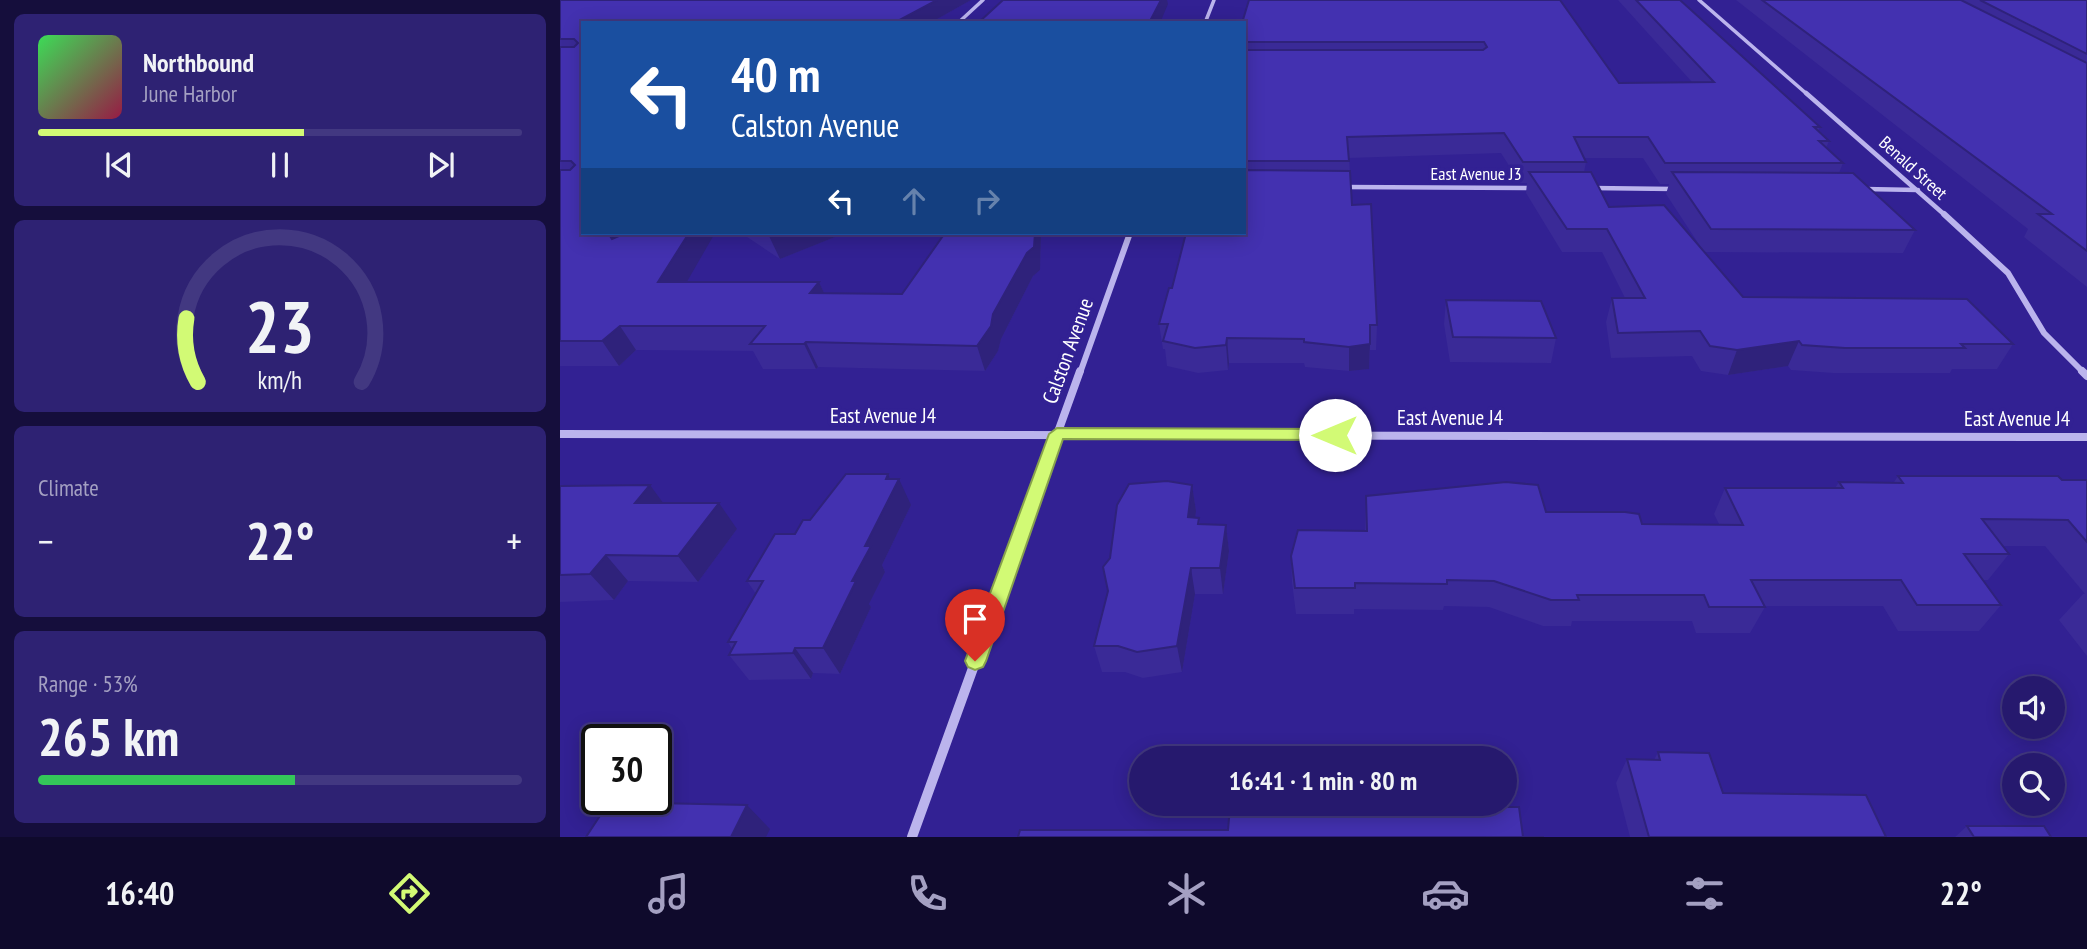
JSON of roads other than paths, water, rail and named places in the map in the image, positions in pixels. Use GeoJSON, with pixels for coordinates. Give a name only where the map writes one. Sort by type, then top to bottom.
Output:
{"type":"FeatureCollection","features":[{"type":"Feature","properties":{"kind":"street"},"geometry":{"type":"LineString","coordinates":[[960,21],[983,0]]}},
{"type":"Feature","properties":{"kind":"street"},"geometry":{"type":"LineString","coordinates":[[1206,21],[1214,0]]}},
{"type":"Feature","properties":{"kind":"street","name":"Benald Street"},"geometry":{"type":"LineString","coordinates":[[1699,0],[1918,190],[2008,273],[2044,333],[2087,376]]}},
{"type":"Feature","properties":{"kind":"street","name":"East Avenue J3"},"geometry":{"type":"LineString","coordinates":[[1340,187],[1547,188]]}},
{"type":"Feature","properties":{"kind":"street"},"geometry":{"type":"LineString","coordinates":[[1588,188],[1684,189]]}},
{"type":"Feature","properties":{"kind":"street"},"geometry":{"type":"LineString","coordinates":[[1849,189],[1918,190]]}},
{"type":"Feature","properties":{"kind":"street","name":"Calston Avenue"},"geometry":{"type":"LineString","coordinates":[[912,837],[1129,235]]}},
{"type":"Feature","properties":{"kind":"street","name":"East Avenue J4"},"geometry":{"type":"LineString","coordinates":[[560,434],[2087,437]]}}]}
